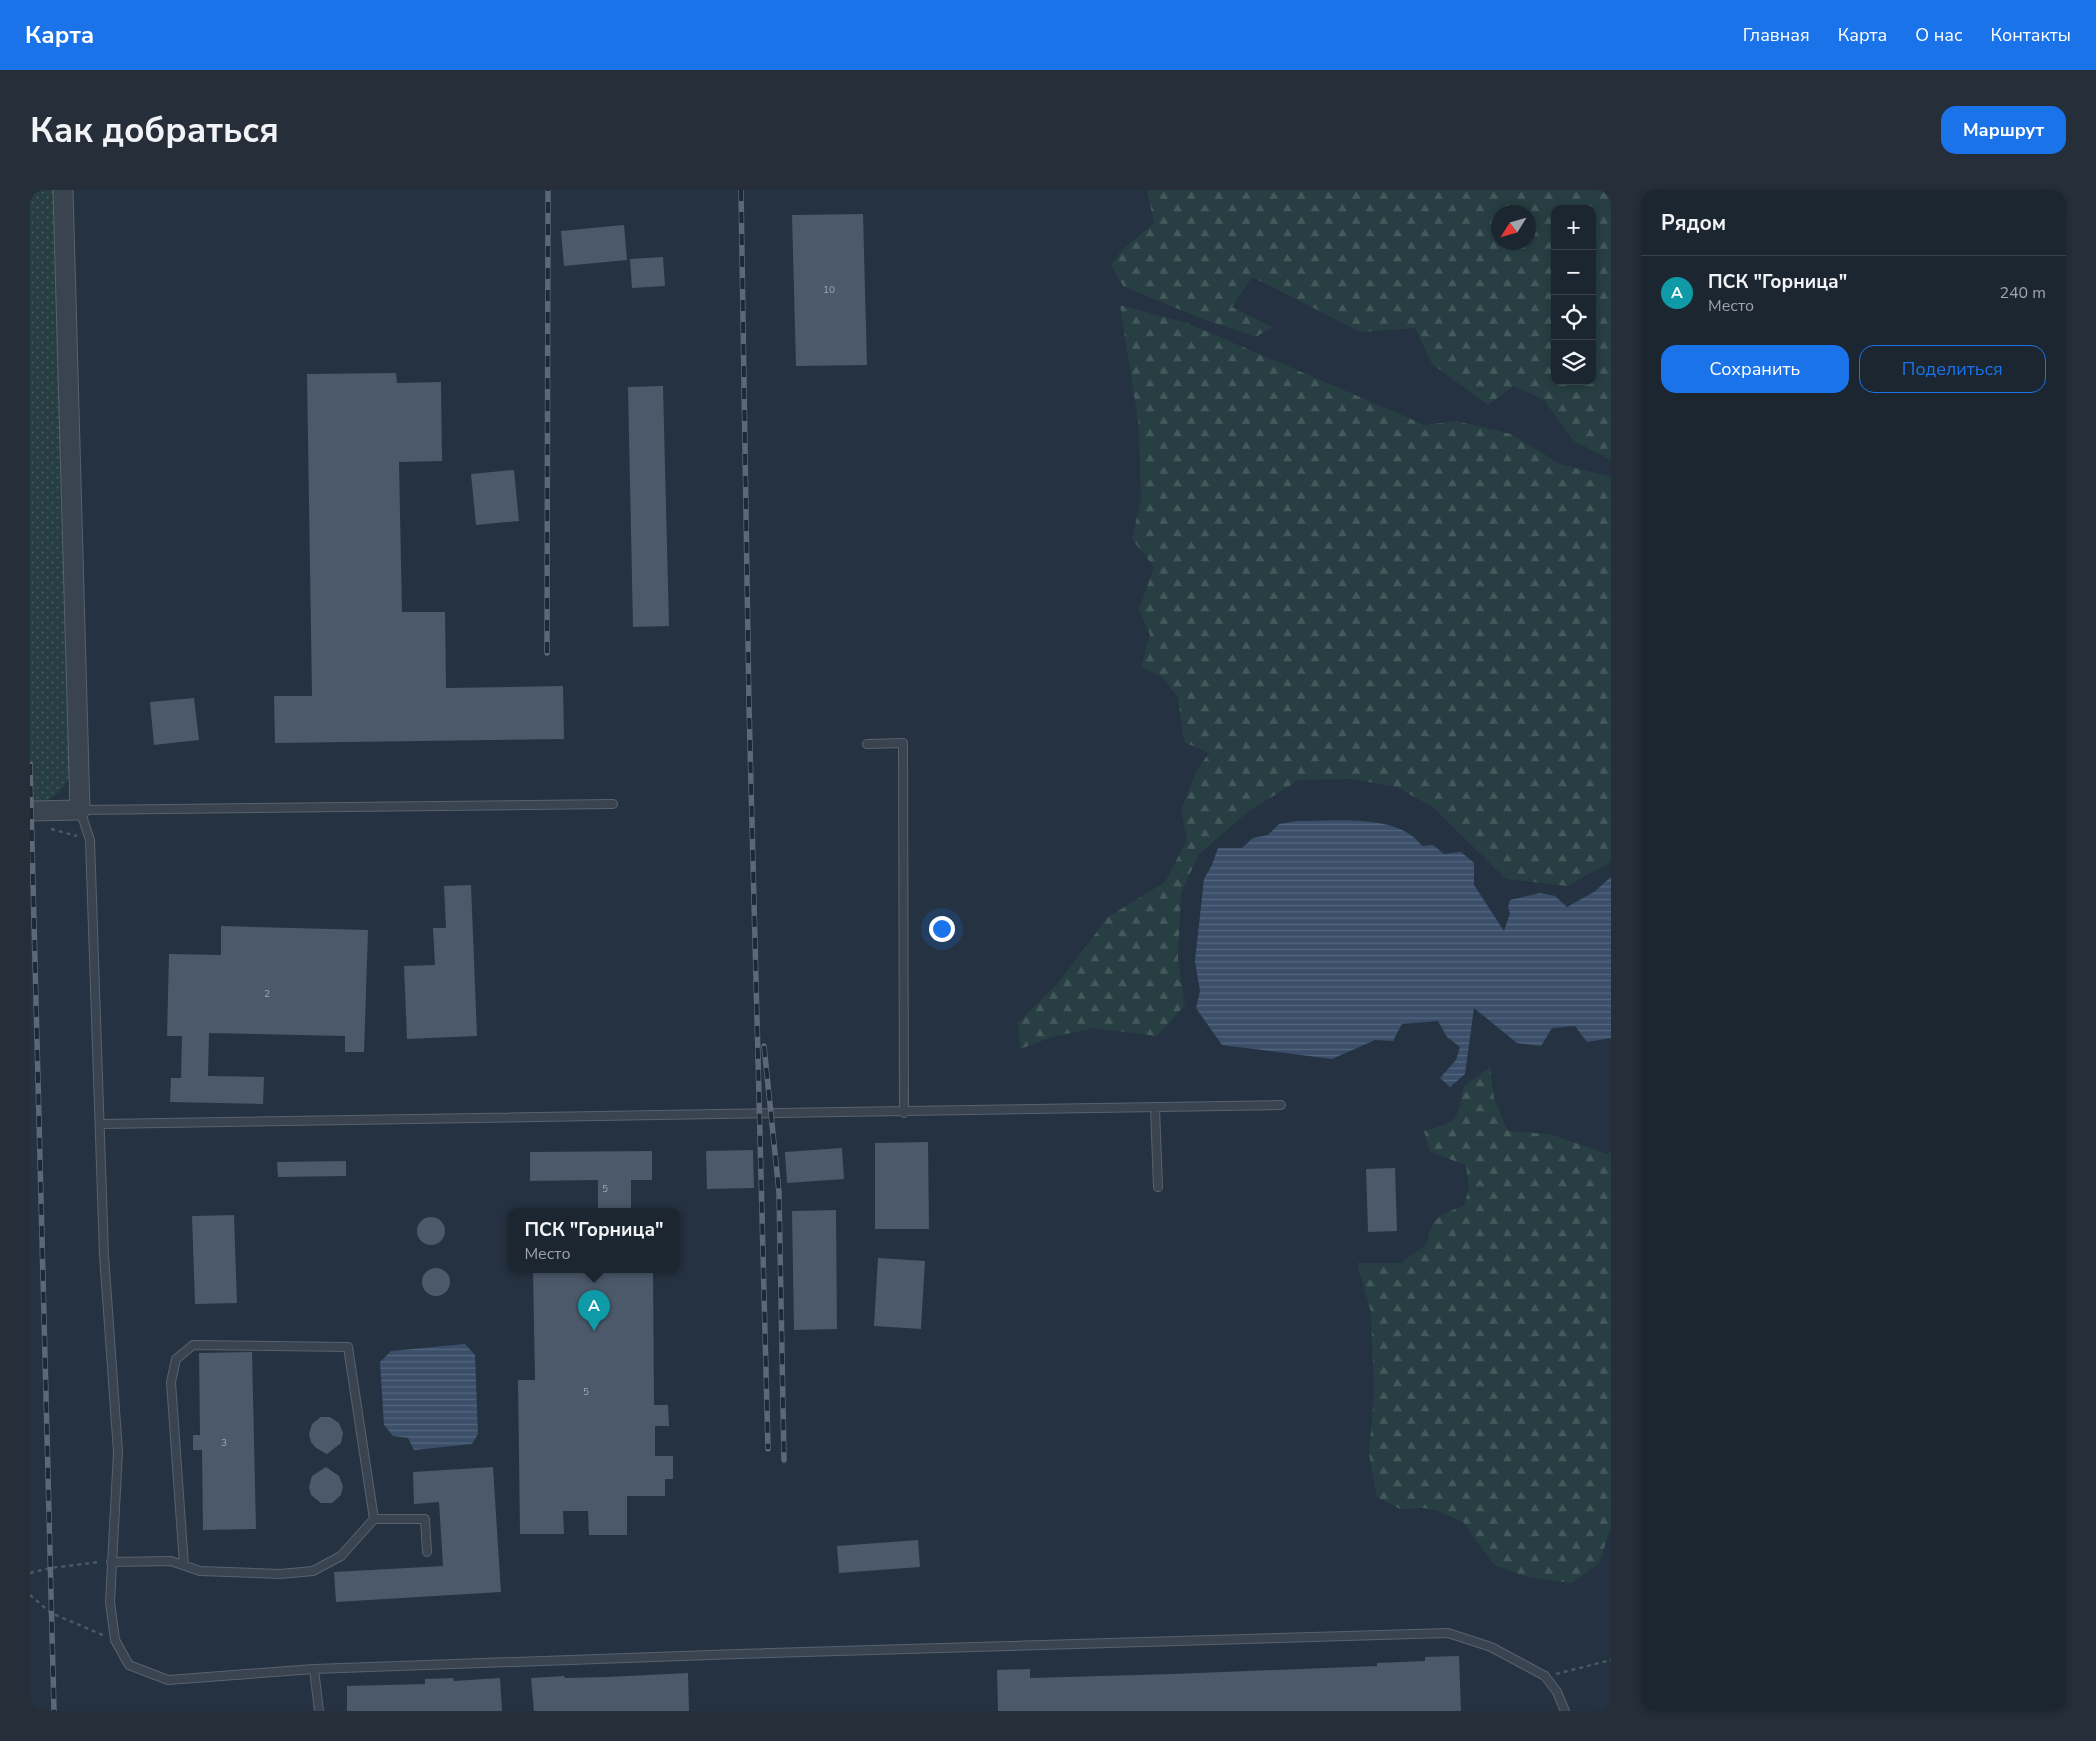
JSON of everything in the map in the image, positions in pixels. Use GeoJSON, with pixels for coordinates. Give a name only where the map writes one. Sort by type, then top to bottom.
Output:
{"type":"FeatureCollection","features":[{"type":"Feature","properties":{"kind":"street"},"geometry":{"type":"LineString","coordinates":[[30,811],[80,810],[63,190]]}},
{"type":"Feature","properties":{"kind":"lane"},"geometry":{"type":"LineString","coordinates":[[867,744],[903,743],[904,1113]]}},
{"type":"Feature","properties":{"kind":"lane"},"geometry":{"type":"LineString","coordinates":[[613,804],[80,810],[90,840],[104,1255],[118,1452],[110,1602],[115,1640],[129,1666],[168,1680],[314,1669],[738,1654],[1448,1634],[1492,1647],[1545,1676],[1557,1692],[1565,1711]]}},
{"type":"Feature","properties":{"kind":"lane"},"geometry":{"type":"LineString","coordinates":[[101,1124],[1281,1106]]}},
{"type":"Feature","properties":{"kind":"lane"},"geometry":{"type":"LineString","coordinates":[[1155,1108],[1158,1187]]}},
{"type":"Feature","properties":{"kind":"lane"},"geometry":{"type":"LineString","coordinates":[[184,1565],[171,1382],[176,1359],[193,1345],[348,1347],[374,1519]]}},
{"type":"Feature","properties":{"kind":"lane"},"geometry":{"type":"LineString","coordinates":[[111,1562],[172,1561],[200,1571],[280,1574],[313,1571],[341,1556],[374,1519],[425,1519],[427,1552]]}},
{"type":"Feature","properties":{"kind":"lane"},"geometry":{"type":"LineString","coordinates":[[314,1669],[318,1711]]}},
{"type":"Feature","properties":{"kind":"path"},"geometry":{"type":"LineString","coordinates":[[45,827],[90,840]]}},
{"type":"Feature","properties":{"kind":"path"},"geometry":{"type":"LineString","coordinates":[[30,1573],[50,1568],[111,1562]]}},
{"type":"Feature","properties":{"kind":"path"},"geometry":{"type":"LineString","coordinates":[[30,1595],[51,1613],[115,1640]]}},
{"type":"Feature","properties":{"kind":"path"},"geometry":{"type":"LineString","coordinates":[[1545,1676],[1611,1660]]}},
{"type":"Feature","properties":{"kind":"green space"},"geometry":{"type":"Polygon","coordinates":[[[30,190],[54,190],[70,776],[54,796],[44,801],[30,803],[30,190]]]}},
{"type":"Feature","properties":{"kind":"green space"},"geometry":{"type":"Polygon","coordinates":[[[1147,190],[1611,190],[1611,460],[1574,441],[1544,400],[1514,386],[1488,405],[1432,364],[1415,328],[1361,332],[1252,277],[1232,307],[1272,327],[1256,337],[1200,318],[1123,286],[1111,265],[1123,249],[1154,223],[1147,190]]]}},
{"type":"Feature","properties":{"kind":"green space"},"geometry":{"type":"Polygon","coordinates":[[[1120,305],[1187,323],[1425,425],[1456,421],[1511,434],[1560,464],[1611,477],[1611,862],[1567,886],[1506,879],[1434,808],[1397,787],[1351,779],[1299,780],[1249,811],[1199,854],[1181,893],[1178,958],[1185,1005],[1157,1036],[1093,1028],[1052,1037],[1020,1049],[1018,1023],[1059,982],[1108,917],[1165,882],[1187,840],[1181,809],[1197,770],[1209,753],[1184,742],[1178,698],[1162,677],[1141,667],[1150,635],[1139,610],[1154,567],[1132,539],[1141,499],[1139,427],[1120,305]]]}},
{"type":"Feature","properties":{"kind":"green space"},"geometry":{"type":"Polygon","coordinates":[[[1490,1067],[1494,1098],[1508,1131],[1550,1134],[1607,1154],[1611,1152],[1611,1527],[1599,1563],[1572,1583],[1531,1578],[1494,1565],[1463,1522],[1438,1511],[1424,1508],[1400,1509],[1377,1497],[1369,1454],[1374,1393],[1371,1312],[1357,1263],[1401,1263],[1427,1244],[1431,1228],[1438,1218],[1464,1206],[1469,1187],[1466,1165],[1430,1152],[1424,1131],[1444,1125],[1455,1118],[1460,1106],[1464,1086],[1490,1067]]]}},
{"type":"Feature","properties":{"kind":"water"},"geometry":{"type":"Polygon","coordinates":[[[1346,820],[1382,824],[1398,828],[1412,835],[1422,846],[1433,845],[1444,854],[1461,852],[1474,863],[1474,885],[1504,931],[1510,913],[1508,908],[1510,900],[1540,893],[1555,896],[1567,907],[1594,892],[1611,877],[1611,1038],[1587,1042],[1575,1026],[1552,1028],[1541,1046],[1517,1043],[1474,1008],[1465,1074],[1450,1087],[1440,1078],[1456,1060],[1460,1047],[1447,1037],[1438,1021],[1402,1024],[1393,1041],[1375,1040],[1332,1059],[1222,1045],[1196,1008],[1200,991],[1195,961],[1204,879],[1212,865],[1218,848],[1242,848],[1253,838],[1268,835],[1279,824],[1297,821],[1346,820]]]}},
{"type":"Feature","properties":{"kind":"water"},"geometry":{"type":"Polygon","coordinates":[[[465,1344],[475,1355],[478,1434],[472,1444],[414,1450],[408,1438],[393,1436],[384,1425],[380,1362],[391,1351],[465,1344]]]}},
{"type":"Feature","properties":{"kind":"building"},"geometry":{"type":"Polygon","coordinates":[[[863,214],[867,365],[796,366],[792,215],[863,214]]]}},
{"type":"Feature","properties":{"kind":"building"},"geometry":{"type":"Polygon","coordinates":[[[624,225],[627,260],[564,266],[561,231],[624,225]]]}},
{"type":"Feature","properties":{"kind":"building"},"geometry":{"type":"Polygon","coordinates":[[[663,257],[665,286],[632,288],[630,259],[663,257]]]}},
{"type":"Feature","properties":{"kind":"building"},"geometry":{"type":"Polygon","coordinates":[[[396,373],[397,383],[441,382],[442,461],[399,462],[402,612],[445,612],[446,688],[563,686],[564,739],[275,743],[274,696],[312,696],[307,374],[396,373]]]}},
{"type":"Feature","properties":{"kind":"building"},"geometry":{"type":"Polygon","coordinates":[[[663,386],[669,626],[633,627],[628,387],[663,386]]]}},
{"type":"Feature","properties":{"kind":"building"},"geometry":{"type":"Polygon","coordinates":[[[514,470],[519,521],[476,525],[471,474],[514,470]]]}},
{"type":"Feature","properties":{"kind":"building"},"geometry":{"type":"Polygon","coordinates":[[[194,698],[199,740],[154,745],[150,702],[194,698]]]}},
{"type":"Feature","properties":{"kind":"building"},"geometry":{"type":"Polygon","coordinates":[[[471,885],[477,1036],[407,1039],[404,966],[435,965],[433,928],[446,928],[444,886],[471,885]]]}},
{"type":"Feature","properties":{"kind":"building"},"geometry":{"type":"Polygon","coordinates":[[[221,926],[368,930],[364,1052],[345,1052],[345,1036],[209,1033],[208,1076],[264,1077],[263,1104],[170,1102],[171,1078],[181,1078],[182,1036],[167,1036],[169,954],[221,955],[221,926]]]}},
{"type":"Feature","properties":{"kind":"building"},"geometry":{"type":"Polygon","coordinates":[[[928,1142],[929,1229],[875,1229],[875,1143],[928,1142]]]}},
{"type":"Feature","properties":{"kind":"building"},"geometry":{"type":"Polygon","coordinates":[[[842,1148],[844,1179],[787,1183],[785,1152],[842,1148]]]}},
{"type":"Feature","properties":{"kind":"building"},"geometry":{"type":"Polygon","coordinates":[[[753,1150],[754,1188],[707,1189],[706,1151],[753,1150]]]}},
{"type":"Feature","properties":{"kind":"building"},"geometry":{"type":"Polygon","coordinates":[[[652,1151],[652,1180],[631,1180],[631,1208],[598,1208],[598,1180],[530,1181],[530,1152],[652,1151]]]}},
{"type":"Feature","properties":{"kind":"building"},"geometry":{"type":"Polygon","coordinates":[[[346,1161],[346,1176],[278,1177],[277,1162],[346,1161]]]}},
{"type":"Feature","properties":{"kind":"building"},"geometry":{"type":"Polygon","coordinates":[[[1395,1168],[1397,1231],[1368,1232],[1366,1169],[1395,1168]]]}},
{"type":"Feature","properties":{"kind":"building"},"geometry":{"type":"Polygon","coordinates":[[[836,1210],[837,1329],[794,1330],[792,1211],[836,1210]]]}},
{"type":"Feature","properties":{"kind":"building"},"geometry":{"type":"Polygon","coordinates":[[[234,1215],[237,1303],[195,1304],[192,1216],[234,1215]]]}},
{"type":"Feature","properties":{"kind":"building"},"geometry":{"type":"Polygon","coordinates":[[[431,1217],[441,1221],[445,1231],[441,1241],[431,1245],[421,1241],[417,1231],[421,1221],[431,1217]]]}},
{"type":"Feature","properties":{"kind":"building"},"geometry":{"type":"Polygon","coordinates":[[[878,1258],[925,1261],[921,1329],[874,1326],[878,1258]]]}},
{"type":"Feature","properties":{"kind":"building"},"geometry":{"type":"Polygon","coordinates":[[[436,1268],[446,1272],[450,1282],[446,1292],[436,1296],[426,1292],[422,1282],[426,1272],[436,1268]]]}},
{"type":"Feature","properties":{"kind":"building"},"geometry":{"type":"Polygon","coordinates":[[[533,1273],[653,1273],[654,1405],[668,1405],[669,1426],[655,1426],[655,1456],[673,1456],[673,1479],[665,1479],[665,1496],[627,1496],[627,1535],[589,1535],[588,1511],[563,1511],[564,1534],[520,1534],[518,1380],[535,1380],[533,1273]]]}},
{"type":"Feature","properties":{"kind":"building"},"geometry":{"type":"Polygon","coordinates":[[[252,1352],[256,1529],[203,1530],[202,1450],[193,1450],[193,1435],[200,1435],[199,1353],[252,1352]]]}},
{"type":"Feature","properties":{"kind":"building"},"geometry":{"type":"Polygon","coordinates":[[[321,1417],[330,1417],[339,1423],[343,1433],[341,1443],[327,1454],[316,1448],[311,1442],[309,1434],[312,1424],[321,1417]]]}},
{"type":"Feature","properties":{"kind":"building"},"geometry":{"type":"Polygon","coordinates":[[[326,1467],[339,1476],[343,1486],[341,1495],[332,1503],[321,1503],[311,1495],[309,1487],[312,1476],[326,1467]]]}},
{"type":"Feature","properties":{"kind":"building"},"geometry":{"type":"Polygon","coordinates":[[[493,1467],[501,1592],[336,1602],[334,1572],[443,1566],[439,1502],[414,1504],[413,1472],[493,1467]]]}},
{"type":"Feature","properties":{"kind":"building"},"geometry":{"type":"Polygon","coordinates":[[[918,1540],[920,1567],[839,1573],[837,1546],[918,1540]]]}},
{"type":"Feature","properties":{"kind":"building"},"geometry":{"type":"Polygon","coordinates":[[[1459,1656],[1461,1711],[998,1711],[997,1670],[1030,1669],[1030,1678],[1173,1674],[1377,1666],[1377,1663],[1425,1661],[1425,1657],[1459,1656]]]}},
{"type":"Feature","properties":{"kind":"building"},"geometry":{"type":"Polygon","coordinates":[[[688,1673],[689,1711],[534,1711],[531,1678],[688,1673]]]}},
{"type":"Feature","properties":{"kind":"building"},"geometry":{"type":"Polygon","coordinates":[[[453,1678],[454,1681],[500,1678],[502,1711],[347,1711],[347,1686],[425,1684],[425,1679],[453,1678]]]}},
{"type":"Feature","properties":{"kind":"railway"},"geometry":{"type":"LineString","coordinates":[[547,653],[548,190]]}},
{"type":"Feature","properties":{"kind":"railway"},"geometry":{"type":"LineString","coordinates":[[741,190],[749,706],[768,1449]]}},
{"type":"Feature","properties":{"kind":"railway"},"geometry":{"type":"LineString","coordinates":[[30,764],[54,1711]]}},
{"type":"Feature","properties":{"kind":"railway"},"geometry":{"type":"LineString","coordinates":[[764,1046],[779,1192],[784,1460]]}},
{"type":"Feature","properties":{"kind":"place","name":"ПСК \"Горница\""},"geometry":{"type":"Point","coordinates":[594,1331]}}]}
